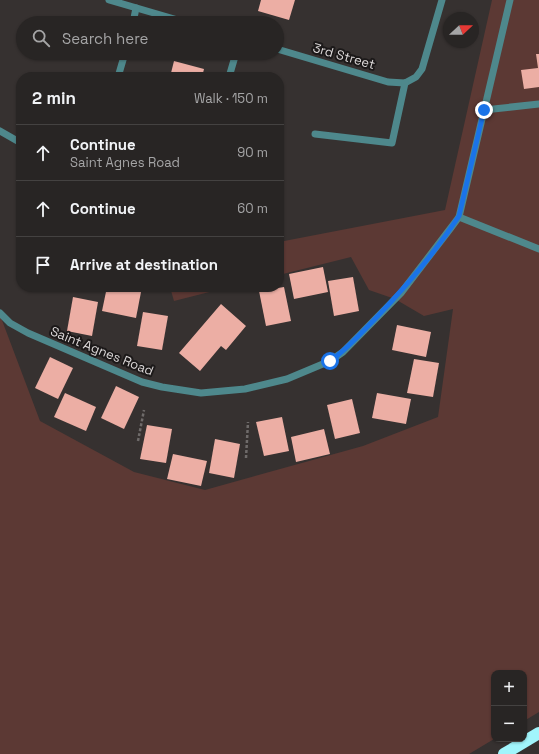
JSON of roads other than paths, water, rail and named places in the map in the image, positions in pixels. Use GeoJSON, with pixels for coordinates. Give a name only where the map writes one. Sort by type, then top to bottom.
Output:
{"type":"FeatureCollection","features":[{"type":"Feature","properties":{"kind":"highway"},"geometry":{"type":"LineString","coordinates":[[504,754],[539,733]]}},
{"type":"Feature","properties":{"kind":"lane"},"geometry":{"type":"LineString","coordinates":[[110,0],[164,16]]}},
{"type":"Feature","properties":{"kind":"lane"},"geometry":{"type":"LineString","coordinates":[[315,134],[392,144],[405,83],[416,77],[422,69],[442,0]]}},
{"type":"Feature","properties":{"kind":"lane"},"geometry":{"type":"LineString","coordinates":[[510,0],[459,216],[539,249]]}},
{"type":"Feature","properties":{"kind":"lane"},"geometry":{"type":"LineString","coordinates":[[134,16],[136,8]]}},
{"type":"Feature","properties":{"kind":"lane","name":"3rd Street"},"geometry":{"type":"LineString","coordinates":[[284,51],[388,82],[405,83]]}},
{"type":"Feature","properties":{"kind":"lane"},"geometry":{"type":"LineString","coordinates":[[119,72],[123,60]]}},
{"type":"Feature","properties":{"kind":"lane"},"geometry":{"type":"LineString","coordinates":[[230,72],[234,60]]}},
{"type":"Feature","properties":{"kind":"lane"},"geometry":{"type":"LineString","coordinates":[[484,110],[539,104]]}},
{"type":"Feature","properties":{"kind":"lane"},"geometry":{"type":"LineString","coordinates":[[0,131],[16,140]]}},
{"type":"Feature","properties":{"kind":"lane","name":"Saint Agnes Road"},"geometry":{"type":"LineString","coordinates":[[0,313],[10,323],[28,333],[142,382],[162,387],[201,393],[245,389],[287,379],[330,361],[343,352],[401,293],[459,216]]}}]}
